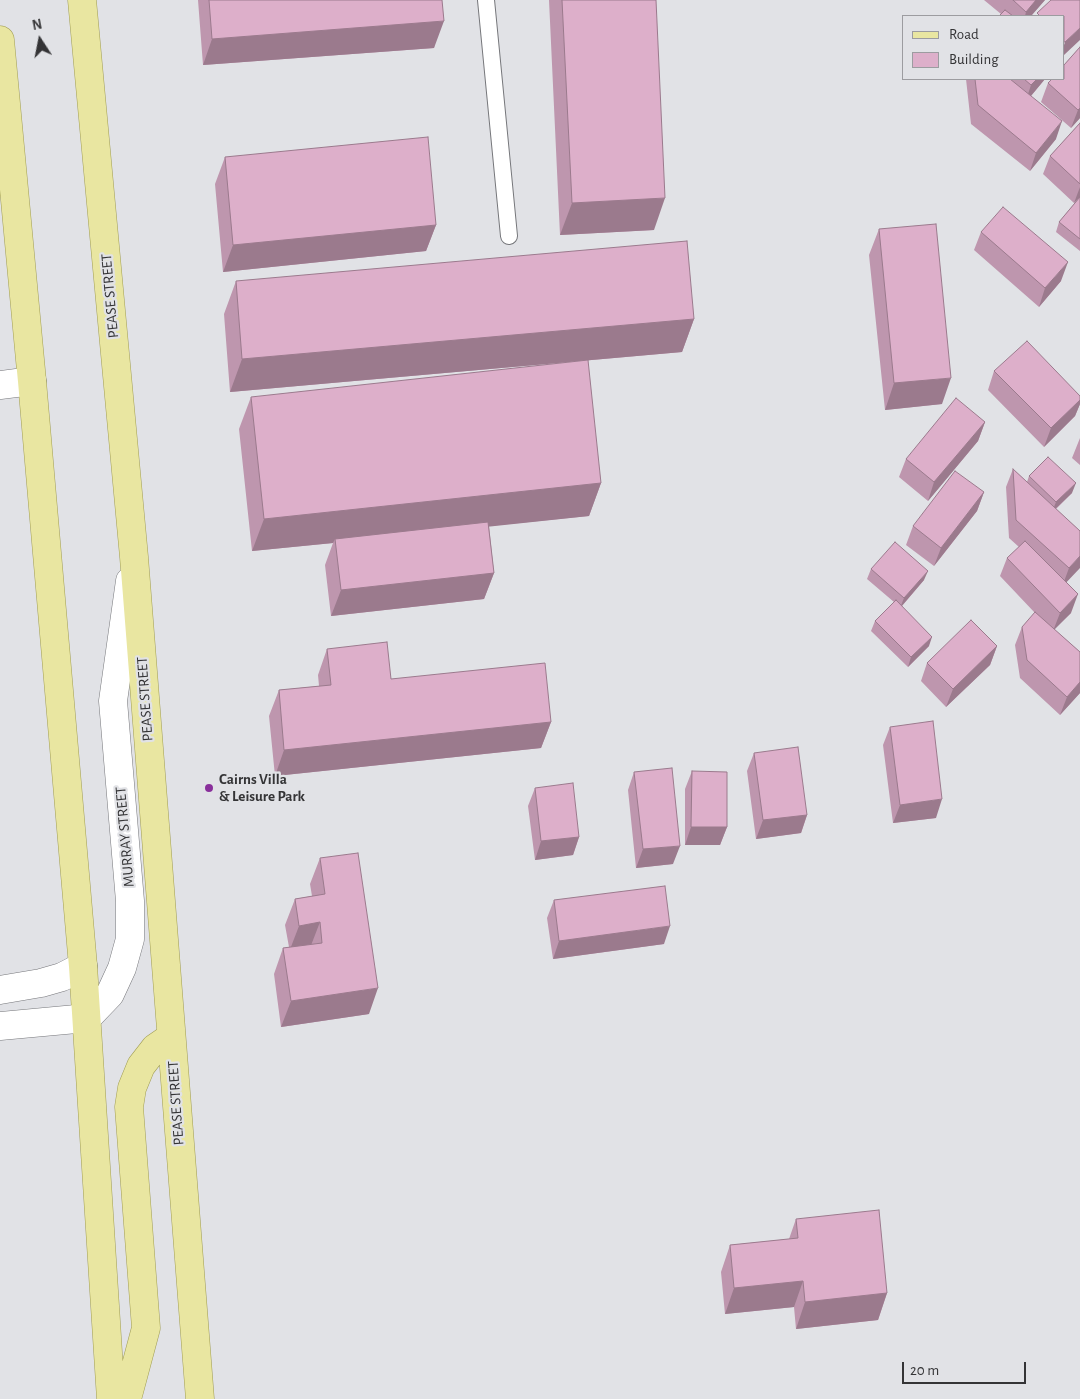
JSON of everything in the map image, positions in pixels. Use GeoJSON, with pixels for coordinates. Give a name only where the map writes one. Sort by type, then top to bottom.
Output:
{"type":"FeatureCollection","features":[{"type":"Feature","properties":{"kind":"main road","name":"PEASE STREET"},"geometry":{"type":"LineString","coordinates":[[82,0],[134,557],[200,1399]]}},
{"type":"Feature","properties":{"kind":"main road"},"geometry":{"type":"LineString","coordinates":[[0,40],[32,381],[82,966],[111,1399]]}},
{"type":"Feature","properties":{"kind":"main road"},"geometry":{"type":"LineString","coordinates":[[127,1399],[146,1328],[129,1107],[130,1097],[141,1066],[155,1048],[171,1037]]}},
{"type":"Feature","properties":{"kind":"street"},"geometry":{"type":"LineString","coordinates":[[0,385],[32,381]]}},
{"type":"Feature","properties":{"kind":"street","name":"MURRAY STREET"},"geometry":{"type":"LineString","coordinates":[[86,1018],[110,994],[122,968],[130,939],[130,901],[113,701],[134,557]]}},
{"type":"Feature","properties":{"kind":"street"},"geometry":{"type":"LineString","coordinates":[[0,990],[62,977],[82,966]]}},
{"type":"Feature","properties":{"kind":"street"},"geometry":{"type":"LineString","coordinates":[[0,1026],[86,1018]]}},
{"type":"Feature","properties":{"kind":"lane"},"geometry":{"type":"LineString","coordinates":[[486,0],[509,236]]}},
{"type":"Feature","properties":{"kind":"building"},"geometry":{"type":"Polygon","coordinates":[[[209,0],[442,0],[444,21],[212,39],[209,0]]]}},
{"type":"Feature","properties":{"kind":"building"},"geometry":{"type":"Polygon","coordinates":[[[562,0],[656,0],[665,198],[572,203],[562,0]]]}},
{"type":"Feature","properties":{"kind":"building"},"geometry":{"type":"Polygon","coordinates":[[[1013,0],[1036,0],[1026,12],[1013,0]]]}},
{"type":"Feature","properties":{"kind":"building"},"geometry":{"type":"Polygon","coordinates":[[[1051,0],[1080,0],[1080,28],[1065,42],[1065,15],[1039,15],[1037,13],[1051,0]]]}},
{"type":"Feature","properties":{"kind":"building"},"geometry":{"type":"Polygon","coordinates":[[[1005,10],[1012,15],[1000,15],[1005,10]]]}},
{"type":"Feature","properties":{"kind":"building"},"geometry":{"type":"Polygon","coordinates":[[[1080,47],[1080,108],[1078,110],[1048,83],[1051,80],[1065,80],[1065,64],[1080,47]]]}},
{"type":"Feature","properties":{"kind":"building"},"geometry":{"type":"Polygon","coordinates":[[[975,80],[1011,80],[1062,121],[1036,153],[978,105],[975,80]]]}},
{"type":"Feature","properties":{"kind":"building"},"geometry":{"type":"Polygon","coordinates":[[[1025,80],[1036,80],[1031,85],[1025,80]]]}},
{"type":"Feature","properties":{"kind":"building"},"geometry":{"type":"Polygon","coordinates":[[[1080,123],[1080,184],[1050,156],[1080,123]]]}},
{"type":"Feature","properties":{"kind":"building"},"geometry":{"type":"Polygon","coordinates":[[[428,137],[436,225],[233,245],[225,157],[428,137]]]}},
{"type":"Feature","properties":{"kind":"building"},"geometry":{"type":"Polygon","coordinates":[[[1080,197],[1080,239],[1059,222],[1080,197]]]}},
{"type":"Feature","properties":{"kind":"building"},"geometry":{"type":"Polygon","coordinates":[[[1003,207],[1068,262],[1045,288],[981,232],[1003,207]]]}},
{"type":"Feature","properties":{"kind":"building"},"geometry":{"type":"Polygon","coordinates":[[[936,224],[951,378],[894,383],[879,229],[936,224]]]}},
{"type":"Feature","properties":{"kind":"building"},"geometry":{"type":"Polygon","coordinates":[[[687,241],[694,319],[242,359],[236,281],[687,241]]]}},
{"type":"Feature","properties":{"kind":"building"},"geometry":{"type":"Polygon","coordinates":[[[1027,341],[1080,396],[1080,400],[1051,428],[994,371],[1027,341]]]}},
{"type":"Feature","properties":{"kind":"building"},"geometry":{"type":"Polygon","coordinates":[[[588,360],[601,483],[264,519],[251,397],[588,360]]]}},
{"type":"Feature","properties":{"kind":"building"},"geometry":{"type":"Polygon","coordinates":[[[956,398],[985,422],[934,482],[906,459],[956,398]]]}},
{"type":"Feature","properties":{"kind":"building"},"geometry":{"type":"Polygon","coordinates":[[[1048,457],[1076,483],[1056,502],[1029,476],[1048,457]]]}},
{"type":"Feature","properties":{"kind":"building"},"geometry":{"type":"Polygon","coordinates":[[[1013,469],[1080,531],[1080,556],[1069,568],[1016,520],[1013,469]]]}},
{"type":"Feature","properties":{"kind":"building"},"geometry":{"type":"Polygon","coordinates":[[[955,471],[984,492],[941,548],[913,526],[955,471]]]}},
{"type":"Feature","properties":{"kind":"building"},"geometry":{"type":"Polygon","coordinates":[[[488,522],[494,573],[341,590],[335,539],[488,522]]]}},
{"type":"Feature","properties":{"kind":"building"},"geometry":{"type":"Polygon","coordinates":[[[1025,541],[1078,594],[1060,613],[1007,558],[1025,541]]]}},
{"type":"Feature","properties":{"kind":"building"},"geometry":{"type":"Polygon","coordinates":[[[895,542],[928,571],[904,598],[871,569],[895,542]]]}},
{"type":"Feature","properties":{"kind":"building"},"geometry":{"type":"Polygon","coordinates":[[[896,600],[932,637],[911,657],[875,621],[896,600]]]}},
{"type":"Feature","properties":{"kind":"building"},"geometry":{"type":"Polygon","coordinates":[[[1035,612],[1080,652],[1080,682],[1067,697],[1027,660],[1022,627],[1035,612]]]}},
{"type":"Feature","properties":{"kind":"building"},"geometry":{"type":"Polygon","coordinates":[[[971,620],[997,646],[953,689],[927,663],[971,620]]]}},
{"type":"Feature","properties":{"kind":"building"},"geometry":{"type":"Polygon","coordinates":[[[387,642],[391,679],[545,663],[551,722],[284,750],[279,690],[331,685],[327,649],[387,642]]]}},
{"type":"Feature","properties":{"kind":"building"},"geometry":{"type":"Polygon","coordinates":[[[933,721],[942,799],[900,805],[890,727],[933,721]]]}},
{"type":"Feature","properties":{"kind":"building"},"geometry":{"type":"Polygon","coordinates":[[[798,747],[807,815],[763,820],[754,753],[798,747]]]}},
{"type":"Feature","properties":{"kind":"building"},"geometry":{"type":"Polygon","coordinates":[[[672,768],[680,846],[643,849],[634,772],[672,768]]]}},
{"type":"Feature","properties":{"kind":"building"},"geometry":{"type":"Polygon","coordinates":[[[692,771],[727,772],[727,827],[691,827],[692,771]]]}},
{"type":"Feature","properties":{"kind":"building"},"geometry":{"type":"Polygon","coordinates":[[[573,783],[579,837],[541,841],[535,788],[573,783]]]}},
{"type":"Feature","properties":{"kind":"building"},"geometry":{"type":"Polygon","coordinates":[[[358,853],[378,988],[291,1001],[283,948],[322,943],[320,922],[299,926],[295,899],[325,894],[320,858],[358,853]]]}},
{"type":"Feature","properties":{"kind":"building"},"geometry":{"type":"Polygon","coordinates":[[[665,886],[670,926],[559,941],[554,900],[665,886]]]}},
{"type":"Feature","properties":{"kind":"building"},"geometry":{"type":"Polygon","coordinates":[[[879,1210],[887,1293],[805,1302],[803,1281],[734,1288],[730,1245],[798,1238],[796,1219],[879,1210]]]}},
{"type":"Feature","properties":{"kind":"place","name":"Cairns Villa & Leisure Park"},"geometry":{"type":"Point","coordinates":[209,788]}}]}
